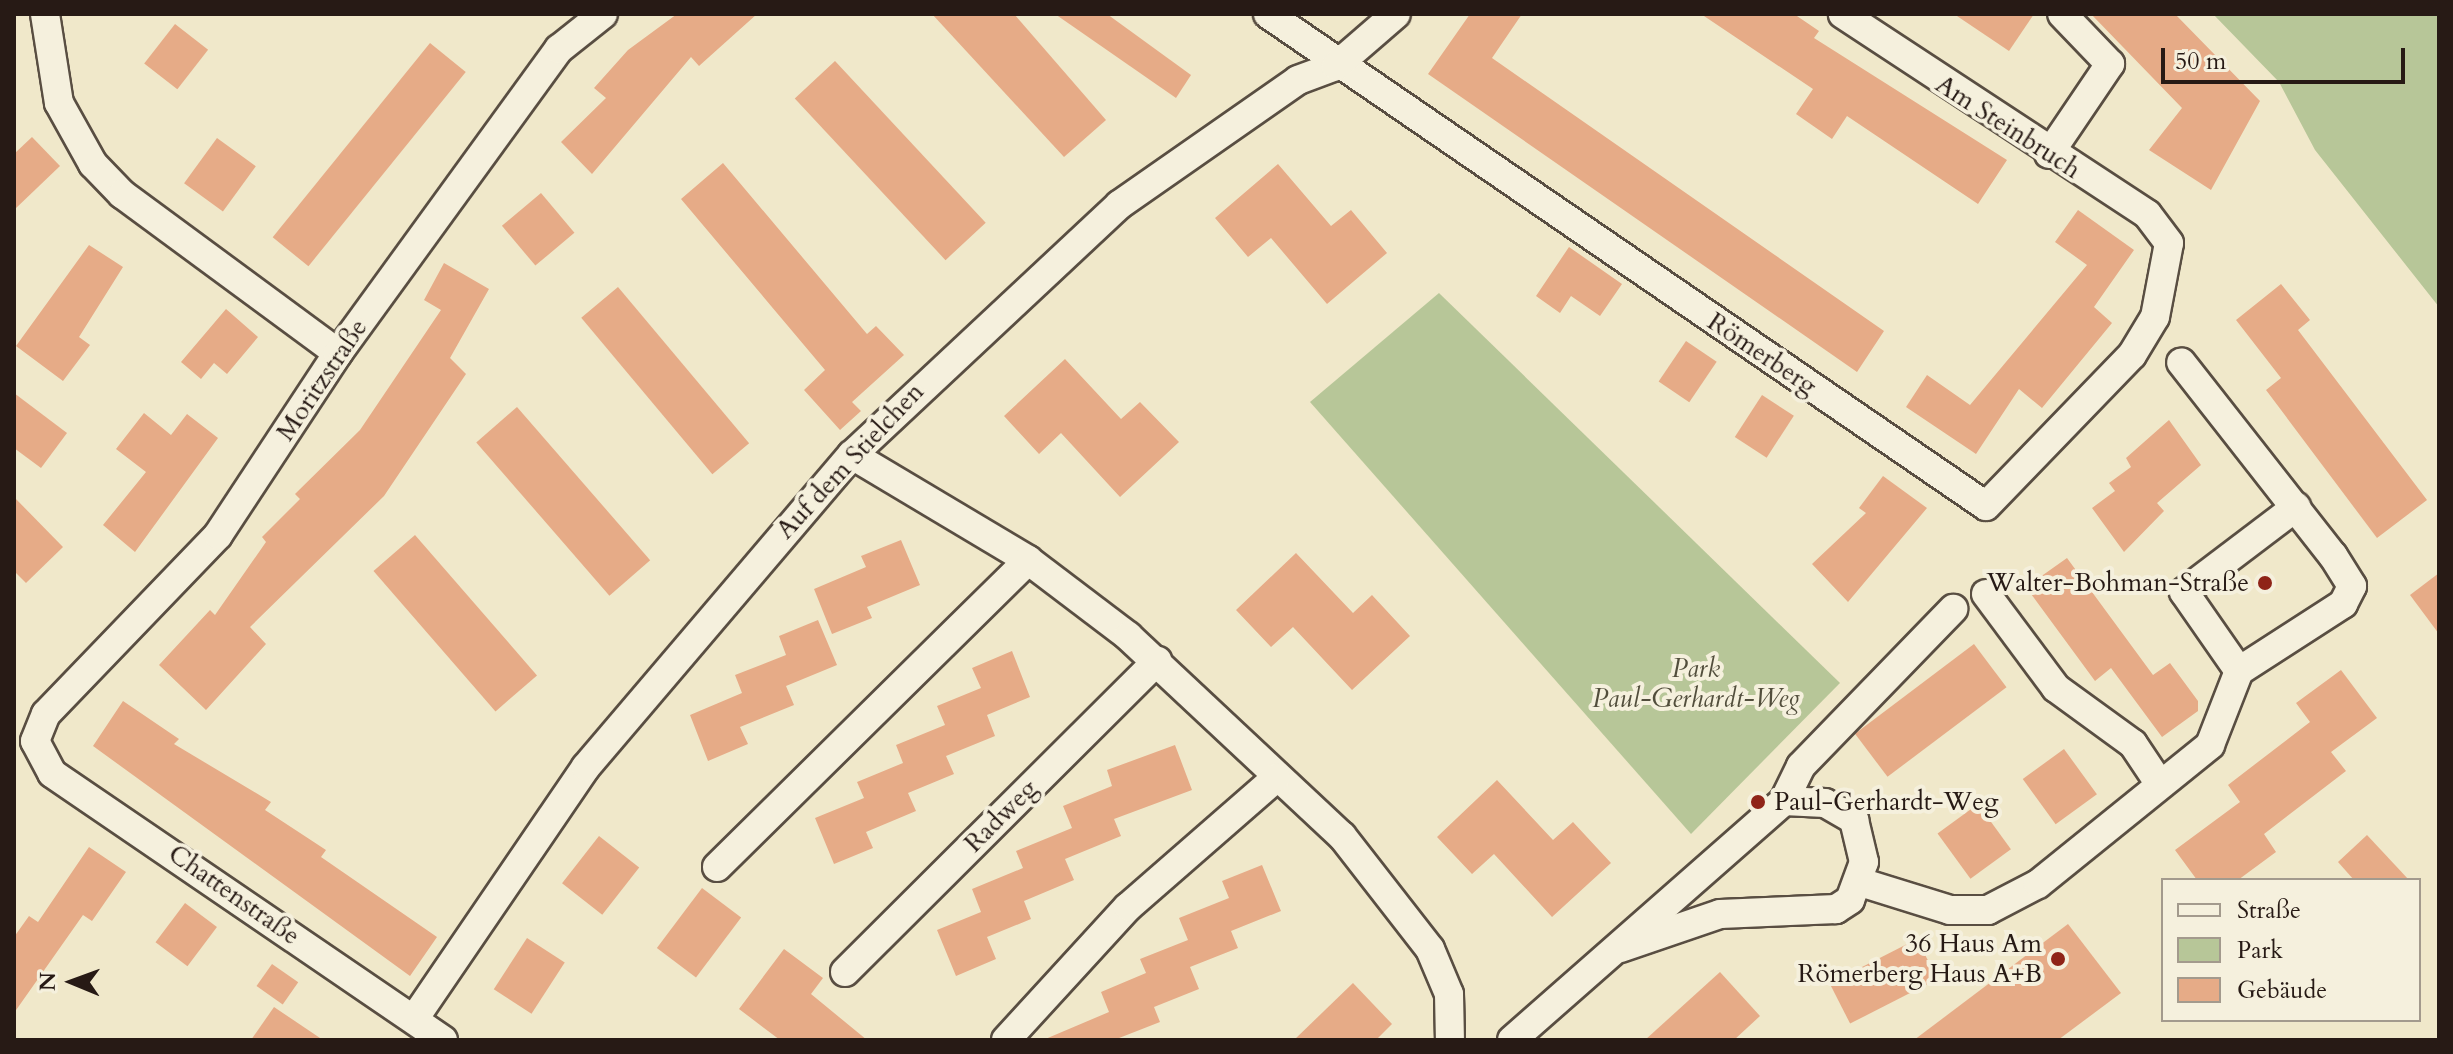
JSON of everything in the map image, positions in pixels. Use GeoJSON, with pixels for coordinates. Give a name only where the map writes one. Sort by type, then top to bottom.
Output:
{"type":"FeatureCollection","features":[{"type":"Feature","properties":{"kind":"street"},"geometry":{"type":"LineString","coordinates":[[45,14],[59,103],[93,164],[122,194],[338,353]]}},
{"type":"Feature","properties":{"kind":"street","name":"Moritzstraße"},"geometry":{"type":"LineString","coordinates":[[35,741],[46,714],[218,535],[338,353],[559,49],[603,14]]}},
{"type":"Feature","properties":{"kind":"street","name":"Römerberg"},"geometry":{"type":"LineString","coordinates":[[1268,14],[1336,66],[1986,506],[2132,355],[2155,317],[2169,243]]}},
{"type":"Feature","properties":{"kind":"street","name":"Auf dem Stielchen"},"geometry":{"type":"LineString","coordinates":[[414,1019],[586,767],[852,455],[1119,205],[1298,80],[1336,66],[1396,14]]}},
{"type":"Feature","properties":{"kind":"street","name":"Am Steinbruch"},"geometry":{"type":"LineString","coordinates":[[1843,14],[2049,154],[2147,214],[2169,243]]}},
{"type":"Feature","properties":{"kind":"street"},"geometry":{"type":"LineString","coordinates":[[2049,154],[2110,64],[2062,14]]}},
{"type":"Feature","properties":{"kind":"street"},"geometry":{"type":"LineString","coordinates":[[1860,882],[1950,910],[1988,910],[2038,884],[2159,783],[2210,745],[2239,671],[2343,604],[2352,586],[2296,507],[2181,362]]}},
{"type":"Feature","properties":{"kind":"street"},"geometry":{"type":"LineString","coordinates":[[852,455],[1028,560],[1157,661],[1276,778],[1342,836],[1430,949],[1449,994],[1450,1040]]}},
{"type":"Feature","properties":{"kind":"street"},"geometry":{"type":"LineString","coordinates":[[2239,671],[2184,592],[2296,507]]}},
{"type":"Feature","properties":{"kind":"street"},"geometry":{"type":"LineString","coordinates":[[717,867],[1028,560]]}},
{"type":"Feature","properties":{"kind":"street"},"geometry":{"type":"LineString","coordinates":[[1986,594],[2056,688],[2133,744],[2159,783]]}},
{"type":"Feature","properties":{"kind":"street"},"geometry":{"type":"LineString","coordinates":[[1512,1040],[1620,948],[1788,794],[1801,766],[1953,609]]}},
{"type":"Feature","properties":{"kind":"street","name":"Radweg"},"geometry":{"type":"LineString","coordinates":[[845,972],[1157,661]]}},
{"type":"Feature","properties":{"kind":"street","name":"Chattenstraße"},"geometry":{"type":"LineString","coordinates":[[35,741],[52,773],[443,1040]]}},
{"type":"Feature","properties":{"kind":"street"},"geometry":{"type":"LineString","coordinates":[[1006,1040],[1128,907],[1276,778]]}},
{"type":"Feature","properties":{"kind":"street"},"geometry":{"type":"LineString","coordinates":[[1620,948],[1720,914],[1836,909],[1860,882],[1864,846],[1854,820],[1825,803],[1788,794]]}},
{"type":"Feature","properties":{"kind":"green space"},"geometry":{"type":"Polygon","coordinates":[[[2213,14],[2439,14],[2439,307],[2315,150],[2279,82],[2213,14]]]}},
{"type":"Feature","properties":{"kind":"green space","name":"Park Paul-Gerhardt-Weg"},"geometry":{"type":"Polygon","coordinates":[[[1439,293],[1840,683],[1691,834],[1310,402],[1439,293]]]}},
{"type":"Feature","properties":{"kind":"building"},"geometry":{"type":"Polygon","coordinates":[[[677,14],[757,14],[699,66],[691,57],[592,174],[561,142],[606,98],[594,88],[628,50],[677,14]]]}},
{"type":"Feature","properties":{"kind":"building"},"geometry":{"type":"Polygon","coordinates":[[[932,14],[1014,14],[1106,120],[1064,157],[932,14]]]}},
{"type":"Feature","properties":{"kind":"building"},"geometry":{"type":"Polygon","coordinates":[[[1055,14],[1107,14],[1191,75],[1176,98],[1055,14]]]}},
{"type":"Feature","properties":{"kind":"building"},"geometry":{"type":"Polygon","coordinates":[[[1470,14],[1522,14],[1492,58],[1884,331],[1857,372],[1428,74],[1470,14]]]}},
{"type":"Feature","properties":{"kind":"building"},"geometry":{"type":"Polygon","coordinates":[[[1701,14],[1794,14],[1819,31],[1814,38],[2007,160],[1978,204],[1847,116],[1832,139],[1796,114],[1813,89],[1701,14]]]}},
{"type":"Feature","properties":{"kind":"building"},"geometry":{"type":"Polygon","coordinates":[[[1954,14],[2034,14],[2009,51],[1954,14]]]}},
{"type":"Feature","properties":{"kind":"building"},"geometry":{"type":"Polygon","coordinates":[[[2091,14],[2175,14],[2260,101],[2211,190],[2149,150],[2182,108],[2091,14]]]}},
{"type":"Feature","properties":{"kind":"building"},"geometry":{"type":"Polygon","coordinates":[[[175,24],[208,50],[177,89],[144,63],[175,24]]]}},
{"type":"Feature","properties":{"kind":"building"},"geometry":{"type":"Polygon","coordinates":[[[430,43],[466,72],[308,266],[273,237],[430,43]]]}},
{"type":"Feature","properties":{"kind":"building"},"geometry":{"type":"Polygon","coordinates":[[[835,61],[986,223],[945,260],[795,99],[835,61]]]}},
{"type":"Feature","properties":{"kind":"building"},"geometry":{"type":"Polygon","coordinates":[[[32,137],[60,166],[14,210],[14,154],[32,137]]]}},
{"type":"Feature","properties":{"kind":"building"},"geometry":{"type":"Polygon","coordinates":[[[217,138],[256,166],[223,212],[184,183],[217,138]]]}},
{"type":"Feature","properties":{"kind":"building"},"geometry":{"type":"Polygon","coordinates":[[[723,163],[867,334],[876,326],[904,355],[852,402],[861,411],[840,430],[804,390],[825,370],[681,199],[723,163]]]}},
{"type":"Feature","properties":{"kind":"building"},"geometry":{"type":"Polygon","coordinates":[[[1278,164],[1331,226],[1351,210],[1387,253],[1327,304],[1271,238],[1248,257],[1215,218],[1278,164]]]}},
{"type":"Feature","properties":{"kind":"building"},"geometry":{"type":"Polygon","coordinates":[[[541,193],[574,233],[535,266],[502,226],[541,193]]]}},
{"type":"Feature","properties":{"kind":"building"},"geometry":{"type":"Polygon","coordinates":[[[2078,210],[2134,250],[2094,307],[2112,323],[2042,408],[2019,389],[1976,454],[1906,407],[1927,375],[1970,405],[2087,265],[2055,242],[2078,210]]]}},
{"type":"Feature","properties":{"kind":"building"},"geometry":{"type":"Polygon","coordinates":[[[89,245],[123,267],[79,337],[90,345],[63,381],[16,346],[89,245]]]}},
{"type":"Feature","properties":{"kind":"building"},"geometry":{"type":"Polygon","coordinates":[[[1569,247],[1622,284],[1600,316],[1571,296],[1560,313],[1536,296],[1569,247]]]}},
{"type":"Feature","properties":{"kind":"building"},"geometry":{"type":"Polygon","coordinates":[[[444,263],[489,289],[450,358],[466,374],[384,496],[250,627],[266,644],[206,710],[159,665],[210,610],[215,615],[266,542],[262,537],[300,499],[295,494],[360,430],[441,310],[424,300],[444,263]]]}},
{"type":"Feature","properties":{"kind":"building"},"geometry":{"type":"Polygon","coordinates":[[[2281,284],[2310,320],[2298,330],[2427,500],[2377,538],[2266,390],[2281,378],[2236,320],[2281,284]]]}},
{"type":"Feature","properties":{"kind":"building"},"geometry":{"type":"Polygon","coordinates":[[[618,287],[749,443],[712,474],[581,318],[618,287]]]}},
{"type":"Feature","properties":{"kind":"building"},"geometry":{"type":"Polygon","coordinates":[[[226,309],[258,337],[227,374],[214,363],[201,379],[181,362],[226,309]]]}},
{"type":"Feature","properties":{"kind":"building"},"geometry":{"type":"Polygon","coordinates":[[[1686,341],[1717,362],[1689,402],[1659,382],[1686,341]]]}},
{"type":"Feature","properties":{"kind":"building"},"geometry":{"type":"Polygon","coordinates":[[[1065,359],[1121,419],[1140,402],[1179,442],[1120,497],[1061,433],[1039,454],[1004,416],[1065,359]]]}},
{"type":"Feature","properties":{"kind":"building"},"geometry":{"type":"Polygon","coordinates":[[[14,393],[67,433],[41,468],[14,448],[14,393]]]}},
{"type":"Feature","properties":{"kind":"building"},"geometry":{"type":"Polygon","coordinates":[[[1762,395],[1794,416],[1767,458],[1735,437],[1762,395]]]}},
{"type":"Feature","properties":{"kind":"building"},"geometry":{"type":"Polygon","coordinates":[[[517,407],[650,560],[609,596],[476,442],[517,407]]]}},
{"type":"Feature","properties":{"kind":"building"},"geometry":{"type":"Polygon","coordinates":[[[144,413],[171,435],[187,414],[218,438],[135,552],[103,525],[146,472],[116,449],[144,413]]]}},
{"type":"Feature","properties":{"kind":"building"},"geometry":{"type":"Polygon","coordinates":[[[2169,420],[2201,465],[2157,503],[2164,511],[2124,552],[2092,508],[2115,491],[2109,483],[2131,467],[2126,458],[2169,420]]]}},
{"type":"Feature","properties":{"kind":"building"},"geometry":{"type":"Polygon","coordinates":[[[1883,476],[1927,508],[1848,602],[1812,564],[1866,513],[1859,508],[1883,476]]]}},
{"type":"Feature","properties":{"kind":"building"},"geometry":{"type":"Polygon","coordinates":[[[14,497],[63,547],[26,583],[14,571],[14,497]]]}},
{"type":"Feature","properties":{"kind":"building"},"geometry":{"type":"Polygon","coordinates":[[[415,535],[537,675],[496,711],[373,571],[415,535]]]}},
{"type":"Feature","properties":{"kind":"building"},"geometry":{"type":"Polygon","coordinates":[[[901,540],[920,585],[867,607],[872,618],[832,634],[814,589],[866,567],[861,556],[901,540]]]}},
{"type":"Feature","properties":{"kind":"building"},"geometry":{"type":"Polygon","coordinates":[[[1296,553],[1353,613],[1372,595],[1410,636],[1352,690],[1293,627],[1271,647],[1236,610],[1296,553]]]}},
{"type":"Feature","properties":{"kind":"building"},"geometry":{"type":"Polygon","coordinates":[[[2067,558],[2153,675],[2170,663],[2198,701],[2198,711],[2162,737],[2111,668],[2095,681],[2026,587],[2067,558]]]}},
{"type":"Feature","properties":{"kind":"building"},"geometry":{"type":"Polygon","coordinates":[[[2439,573],[2439,634],[2410,595],[2439,573]]]}},
{"type":"Feature","properties":{"kind":"building"},"geometry":{"type":"Polygon","coordinates":[[[818,620],[837,665],[786,686],[794,705],[740,727],[748,744],[708,761],[690,715],[742,693],[735,675],[786,655],[779,636],[818,620]]]}},
{"type":"Feature","properties":{"kind":"building"},"geometry":{"type":"Polygon","coordinates":[[[1974,644],[2006,687],[1888,777],[1855,734],[1974,644]]]}},
{"type":"Feature","properties":{"kind":"building"},"geometry":{"type":"Polygon","coordinates":[[[1012,651],[1030,697],[987,715],[995,736],[946,756],[954,774],[908,793],[916,811],[866,832],[873,848],[834,864],[815,818],[864,798],[857,782],[903,763],[896,745],[945,725],[937,706],[981,688],[972,668],[1012,651]]]}},
{"type":"Feature","properties":{"kind":"building"},"geometry":{"type":"Polygon","coordinates":[[[2341,670],[2377,718],[2331,752],[2346,771],[2264,834],[2276,852],[2241,878],[2196,878],[2175,850],[2240,802],[2228,785],[2310,722],[2296,703],[2341,670]]]}},
{"type":"Feature","properties":{"kind":"building"},"geometry":{"type":"Polygon","coordinates":[[[123,701],[179,739],[174,744],[271,802],[265,810],[326,850],[321,857],[437,937],[410,976],[93,746],[123,701]]]}},
{"type":"Feature","properties":{"kind":"building"},"geometry":{"type":"Polygon","coordinates":[[[1175,745],[1192,790],[1114,819],[1121,836],[1065,859],[1074,880],[1024,901],[1031,919],[987,937],[996,959],[956,976],[937,930],[981,912],[972,889],[1023,868],[1016,851],[1072,828],[1063,806],[1112,786],[1107,770],[1175,745]]]}},
{"type":"Feature","properties":{"kind":"building"},"geometry":{"type":"Polygon","coordinates":[[[2064,749],[2097,794],[2056,824],[2023,779],[2064,749]]]}},
{"type":"Feature","properties":{"kind":"building"},"geometry":{"type":"Polygon","coordinates":[[[1497,780],[1553,840],[1573,822],[1611,863],[1552,917],[1494,854],[1472,874],[1437,837],[1497,780]]]}},
{"type":"Feature","properties":{"kind":"building"},"geometry":{"type":"Polygon","coordinates":[[[1978,804],[2011,849],[1970,879],[1938,833],[1978,804]]]}},
{"type":"Feature","properties":{"kind":"building"},"geometry":{"type":"Polygon","coordinates":[[[2367,835],[2407,878],[2352,878],[2338,862],[2367,835]]]}},
{"type":"Feature","properties":{"kind":"building"},"geometry":{"type":"Polygon","coordinates":[[[599,836],[639,867],[602,915],[562,883],[599,836]]]}},
{"type":"Feature","properties":{"kind":"building"},"geometry":{"type":"Polygon","coordinates":[[[89,847],[126,872],[92,921],[83,915],[14,1013],[14,937],[29,916],[38,922],[89,847]]]}},
{"type":"Feature","properties":{"kind":"building"},"geometry":{"type":"Polygon","coordinates":[[[1262,865],[1281,911],[1231,931],[1238,948],[1190,967],[1199,989],[1154,1007],[1160,1022],[1114,1040],[1043,1040],[1109,1012],[1101,992],[1146,973],[1140,959],[1188,940],[1179,918],[1229,898],[1222,881],[1262,865]]]}},
{"type":"Feature","properties":{"kind":"building"},"geometry":{"type":"Polygon","coordinates":[[[702,888],[741,917],[696,977],[657,948],[702,888]]]}},
{"type":"Feature","properties":{"kind":"building"},"geometry":{"type":"Polygon","coordinates":[[[185,903],[217,927],[187,966],[156,942],[185,903]]]}},
{"type":"Feature","properties":{"kind":"building","name":"36 Haus Am Römerberg Haus A+B"},"geometry":{"type":"Polygon","coordinates":[[[2068,924],[2121,993],[2058,1040],[1914,1040],[2068,924]]]}},
{"type":"Feature","properties":{"kind":"building"},"geometry":{"type":"Polygon","coordinates":[[[527,938],[565,963],[532,1014],[494,989],[527,938]]]}},
{"type":"Feature","properties":{"kind":"building"},"geometry":{"type":"Polygon","coordinates":[[[1917,939],[1937,979],[1850,1024],[1830,983],[1917,939]]]}},
{"type":"Feature","properties":{"kind":"building"},"geometry":{"type":"Polygon","coordinates":[[[784,949],[823,978],[811,994],[867,1040],[780,1040],[739,1009],[784,949]]]}},
{"type":"Feature","properties":{"kind":"building"},"geometry":{"type":"Polygon","coordinates":[[[272,964],[298,982],[283,1004],[257,986],[272,964]]]}},
{"type":"Feature","properties":{"kind":"building"},"geometry":{"type":"Polygon","coordinates":[[[1720,972],[1760,1016],[1734,1040],[1645,1040],[1720,972]]]}},
{"type":"Feature","properties":{"kind":"building"},"geometry":{"type":"Polygon","coordinates":[[[1353,983],[1392,1024],[1376,1040],[1294,1040],[1353,983]]]}},
{"type":"Feature","properties":{"kind":"building"},"geometry":{"type":"Polygon","coordinates":[[[274,1007],[323,1040],[251,1040],[274,1007]]]}},
{"type":"Feature","properties":{"kind":"place","name":"Walter-Bohman-Straße"},"geometry":{"type":"Point","coordinates":[2265,583]}},
{"type":"Feature","properties":{"kind":"place","name":"Paul-Gerhardt-Weg"},"geometry":{"type":"Point","coordinates":[1758,802]}},
{"type":"Feature","properties":{"kind":"place","name":"36 Haus Am Römerberg Haus A+B"},"geometry":{"type":"Point","coordinates":[2058,959]}}]}
